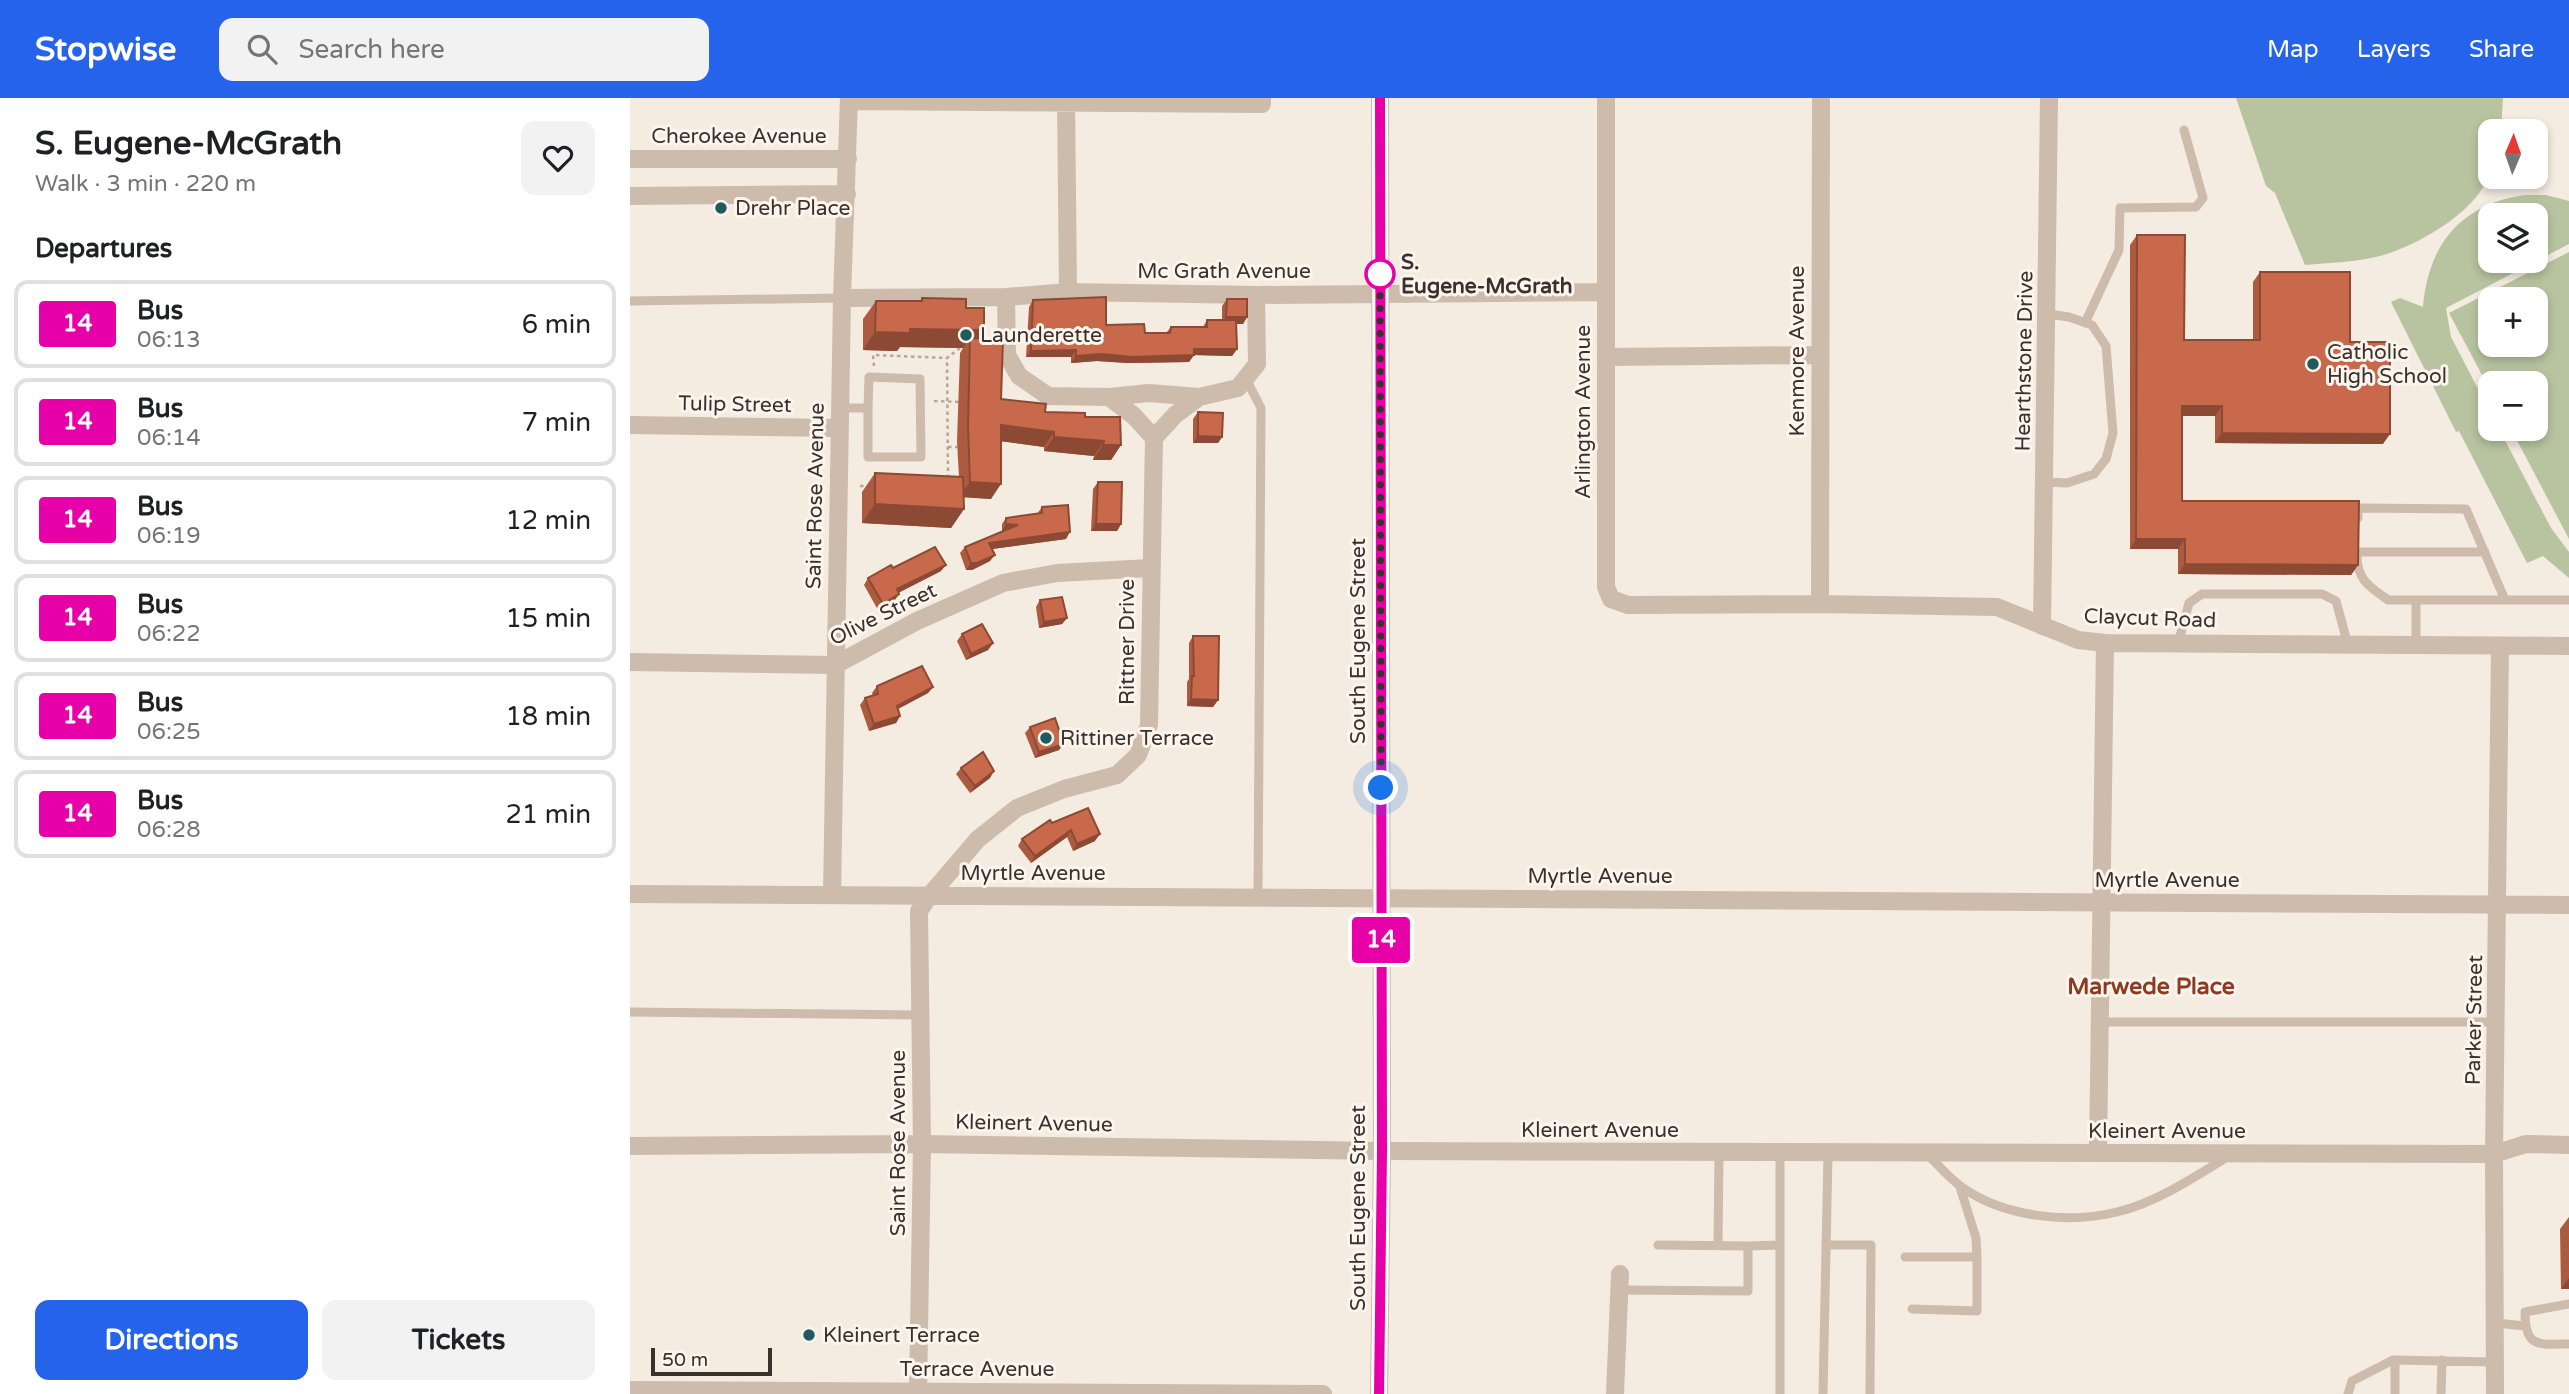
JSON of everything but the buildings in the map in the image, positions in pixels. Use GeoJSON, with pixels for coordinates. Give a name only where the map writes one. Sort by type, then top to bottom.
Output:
{"type":"FeatureCollection","features":[{"type":"Feature","properties":{"kind":"street","name":"South Eugene Street"},"geometry":{"type":"LineString","coordinates":[[1379,1394],[1382,1151],[1380,98]]}},
{"type":"Feature","properties":{"kind":"street","name":"Arlington Avenue"},"geometry":{"type":"LineString","coordinates":[[1606,98],[1605,587],[1611,599]]}},
{"type":"Feature","properties":{"kind":"street","name":"Kenmore Avenue"},"geometry":{"type":"LineString","coordinates":[[1819,604],[1821,98]]}},
{"type":"Feature","properties":{"kind":"street","name":"Hearthstone Drive"},"geometry":{"type":"LineString","coordinates":[[2042,626],[2049,98]]}},
{"type":"Feature","properties":{"kind":"street"},"geometry":{"type":"LineString","coordinates":[[849,100],[1262,101]]}},
{"type":"Feature","properties":{"kind":"street","name":"Saint Rose Avenue"},"geometry":{"type":"LineString","coordinates":[[832,895],[839,428],[849,100]]}},
{"type":"Feature","properties":{"kind":"street"},"geometry":{"type":"LineString","coordinates":[[1066,101],[1068,292]]}},
{"type":"Feature","properties":{"kind":"street","name":"Cherokee Avenue"},"geometry":{"type":"LineString","coordinates":[[630,159],[848,159]]}},
{"type":"Feature","properties":{"kind":"street"},"geometry":{"type":"LineString","coordinates":[[630,195],[847,194]]}},
{"type":"Feature","properties":{"kind":"street","name":"Mc Grath Avenue"},"geometry":{"type":"LineString","coordinates":[[842,298],[1006,296],[1068,292],[1256,295],[1606,292]]}},
{"type":"Feature","properties":{"kind":"street"},"geometry":{"type":"LineString","coordinates":[[1006,296],[1007,355],[1019,376],[1048,396],[1109,397],[1149,393],[1199,397],[1238,388],[1257,364],[1256,295]]}},
{"type":"Feature","properties":{"kind":"street"},"geometry":{"type":"LineString","coordinates":[[1606,357],[1820,355]]}},
{"type":"Feature","properties":{"kind":"street"},"geometry":{"type":"LineString","coordinates":[[1109,397],[1134,416],[1154,438],[1175,415],[1199,397]]}},
{"type":"Feature","properties":{"kind":"street","name":"Tulip Street"},"geometry":{"type":"LineString","coordinates":[[630,425],[839,428]]}},
{"type":"Feature","properties":{"kind":"street","name":"Rittner Drive"},"geometry":{"type":"LineString","coordinates":[[930,895],[978,839],[1017,808],[1064,789],[1117,775],[1138,755],[1149,725],[1154,438]]}},
{"type":"Feature","properties":{"kind":"street","name":"Olive Street"},"geometry":{"type":"LineString","coordinates":[[630,662],[835,665],[917,621],[1003,583],[1057,573],[1150,568]]}},
{"type":"Feature","properties":{"kind":"street","name":"Claycut Road"},"geometry":{"type":"LineString","coordinates":[[1611,599],[1628,605],[1997,607],[2078,640],[2105,643],[2569,646]]}},
{"type":"Feature","properties":{"kind":"street"},"geometry":{"type":"LineString","coordinates":[[2098,1153],[2105,643]]}},
{"type":"Feature","properties":{"kind":"street","name":"Parker Street"},"geometry":{"type":"LineString","coordinates":[[2495,1394],[2494,1154],[2500,646]]}},
{"type":"Feature","properties":{"kind":"street","name":"Myrtle Avenue"},"geometry":{"type":"LineString","coordinates":[[630,894],[2569,905]]}},
{"type":"Feature","properties":{"kind":"street","name":"Saint Rose Avenue"},"geometry":{"type":"LineString","coordinates":[[918,1392],[922,1144],[919,911],[930,895]]}},
{"type":"Feature","properties":{"kind":"street","name":"Kleinert Avenue"},"geometry":{"type":"LineString","coordinates":[[630,1146],[922,1144],[1780,1154],[2494,1154],[2526,1144],[2569,1145]]}},
{"type":"Feature","properties":{"kind":"street"},"geometry":{"type":"LineString","coordinates":[[1615,1394],[1619,1282]]}},
{"type":"Feature","properties":{"kind":"street","name":"Terrace Avenue"},"geometry":{"type":"LineString","coordinates":[[630,1390],[1323,1394]]}},
{"type":"Feature","properties":{"kind":"lane"},"geometry":{"type":"LineString","coordinates":[[2085,323],[2119,250],[2119,208],[2196,207],[2203,198],[2184,130]]}},
{"type":"Feature","properties":{"kind":"lane"},"geometry":{"type":"LineString","coordinates":[[630,301],[842,298]]}},
{"type":"Feature","properties":{"kind":"lane"},"geometry":{"type":"LineString","coordinates":[[2045,482],[2067,483],[2094,474],[2106,459],[2113,433],[2106,346],[2092,325],[2069,317],[2048,314]]}},
{"type":"Feature","properties":{"kind":"lane"},"geometry":{"type":"LineString","coordinates":[[869,377],[920,379],[921,457],[868,457],[868,408],[869,377]]}},
{"type":"Feature","properties":{"kind":"lane"},"geometry":{"type":"LineString","coordinates":[[1246,379],[1261,408],[1258,897]]}},
{"type":"Feature","properties":{"kind":"lane"},"geometry":{"type":"LineString","coordinates":[[840,408],[868,408]]}},
{"type":"Feature","properties":{"kind":"lane"},"geometry":{"type":"LineString","coordinates":[[2357,525],[2358,511],[2361,508],[2463,508],[2468,511],[2505,600]]}},
{"type":"Feature","properties":{"kind":"lane"},"geometry":{"type":"LineString","coordinates":[[2357,538],[2357,572],[2371,588],[2388,600],[2569,600]]}},
{"type":"Feature","properties":{"kind":"lane"},"geometry":{"type":"LineString","coordinates":[[2357,552],[2485,552]]}},
{"type":"Feature","properties":{"kind":"lane"},"geometry":{"type":"LineString","coordinates":[[2178,644],[2189,603],[2202,594],[2322,594],[2336,601],[2348,645]]}},
{"type":"Feature","properties":{"kind":"lane"},"geometry":{"type":"LineString","coordinates":[[2416,600],[2416,645]]}},
{"type":"Feature","properties":{"kind":"lane"},"geometry":{"type":"LineString","coordinates":[[630,1012],[921,1014]]}},
{"type":"Feature","properties":{"kind":"lane"},"geometry":{"type":"LineString","coordinates":[[2100,1022],[2497,1022]]}},
{"type":"Feature","properties":{"kind":"lane"},"geometry":{"type":"LineString","coordinates":[[1718,1245],[1720,1153]]}},
{"type":"Feature","properties":{"kind":"lane"},"geometry":{"type":"LineString","coordinates":[[1780,1154],[1780,1394]]}},
{"type":"Feature","properties":{"kind":"lane"},"geometry":{"type":"LineString","coordinates":[[1823,1394],[1828,1154]]}},
{"type":"Feature","properties":{"kind":"lane"},"geometry":{"type":"LineString","coordinates":[[1926,1154],[1960,1187],[1986,1202],[2035,1216],[2089,1217],[2119,1212],[2177,1188],[2232,1154]]}},
{"type":"Feature","properties":{"kind":"lane"},"geometry":{"type":"LineString","coordinates":[[1912,1310],[1977,1311],[1976,1238],[1960,1187]]}},
{"type":"Feature","properties":{"kind":"lane"},"geometry":{"type":"LineString","coordinates":[[1658,1245],[1780,1245]]}},
{"type":"Feature","properties":{"kind":"lane"},"geometry":{"type":"LineString","coordinates":[[1826,1245],[1871,1245],[1870,1394]]}},
{"type":"Feature","properties":{"kind":"lane"},"geometry":{"type":"LineString","coordinates":[[1619,1282],[1748,1291],[1748,1246]]}},
{"type":"Feature","properties":{"kind":"lane"},"geometry":{"type":"LineString","coordinates":[[1905,1257],[1977,1257]]}},
{"type":"Feature","properties":{"kind":"lane"},"geometry":{"type":"LineString","coordinates":[[2569,1304],[2525,1312],[2525,1326],[2530,1340],[2536,1344],[2569,1344]]}},
{"type":"Feature","properties":{"kind":"lane"},"geometry":{"type":"LineString","coordinates":[[2496,1323],[2525,1326]]}},
{"type":"Feature","properties":{"kind":"lane"},"geometry":{"type":"LineString","coordinates":[[2348,1394],[2352,1381],[2395,1360],[2495,1362]]}},
{"type":"Feature","properties":{"kind":"lane"},"geometry":{"type":"LineString","coordinates":[[2395,1360],[2395,1394]]}},
{"type":"Feature","properties":{"kind":"lane"},"geometry":{"type":"LineString","coordinates":[[2441,1394],[2442,1360]]}},
{"type":"Feature","properties":{"kind":"path"},"geometry":{"type":"LineString","coordinates":[[956,339],[956,350]]}},
{"type":"Feature","properties":{"kind":"path"},"geometry":{"type":"LineString","coordinates":[[873,355],[947,358],[956,350],[967,348]]}},
{"type":"Feature","properties":{"kind":"path"},"geometry":{"type":"LineString","coordinates":[[947,358],[948,479]]}},
{"type":"Feature","properties":{"kind":"path"},"geometry":{"type":"LineString","coordinates":[[947,401],[971,402]]}},
{"type":"Feature","properties":{"kind":"path"},"geometry":{"type":"LineString","coordinates":[[948,447],[972,448]]}},
{"type":"Feature","properties":{"kind":"path"},"geometry":{"type":"LineString","coordinates":[[860,486],[873,486]]}},
{"type":"Feature","properties":{"kind":"green space"},"geometry":{"type":"Polygon","coordinates":[[[2236,98],[2503,98],[2502,119],[2478,119],[2478,189],[2481,189],[2462,212],[2446,224],[2395,251],[2352,261],[2305,265],[2275,193],[2266,186],[2236,98]]]}},
{"type":"Feature","properties":{"kind":"green space"},"geometry":{"type":"Polygon","coordinates":[[[2526,195],[2546,195],[2569,201],[2569,244],[2548,255],[2548,203],[2495,203],[2526,195]]]}},
{"type":"Feature","properties":{"kind":"green space"},"geometry":{"type":"Polygon","coordinates":[[[2478,211],[2478,273],[2513,273],[2486,287],[2478,287],[2478,291],[2446,308],[2451,337],[2478,389],[2478,441],[2505,441],[2551,528],[2569,552],[2569,578],[2543,556],[2527,563],[2459,431],[2456,432],[2391,302],[2400,298],[2423,307],[2432,264],[2452,230],[2478,211]]]}},
{"type":"Feature","properties":{"kind":"green space"},"geometry":{"type":"Polygon","coordinates":[[[2569,252],[2569,539],[2517,441],[2548,441],[2548,371],[2480,371],[2449,313],[2478,298],[2478,357],[2548,357],[2548,287],[2500,287],[2528,273],[2548,273],[2548,263],[2569,252]]]}},
{"type":"Feature","properties":{"kind":"bus line","name":"14"},"geometry":{"type":"LineString","coordinates":[[1379,1394],[1382,1151],[1380,98]]}},
{"type":"Feature","properties":{"kind":"place","name":"Drehr Place"},"geometry":{"type":"Point","coordinates":[721,208]}},
{"type":"Feature","properties":{"kind":"place","name":"S. Eugene-McGrath"},"geometry":{"type":"Point","coordinates":[1380,274]}},
{"type":"Feature","properties":{"kind":"place","name":"Launderette"},"geometry":{"type":"Point","coordinates":[966,335]}},
{"type":"Feature","properties":{"kind":"place","name":"Catholic High School"},"geometry":{"type":"Point","coordinates":[2313,364]}},
{"type":"Feature","properties":{"kind":"place","name":"Rittiner Terrace"},"geometry":{"type":"Point","coordinates":[1046,738]}},
{"type":"Feature","properties":{"kind":"place","name":"Kleinert Terrace"},"geometry":{"type":"Point","coordinates":[809,1335]}},
{"type":"Feature","properties":{"kind":"district","name":"Marwede Place"},"geometry":{"type":"Point","coordinates":[2151,986]}},
{"type":"Feature","properties":{"kind":"route"},"geometry":{"type":"LineString","coordinates":[[1380,274],[1380,266],[1381,788]]}}]}
